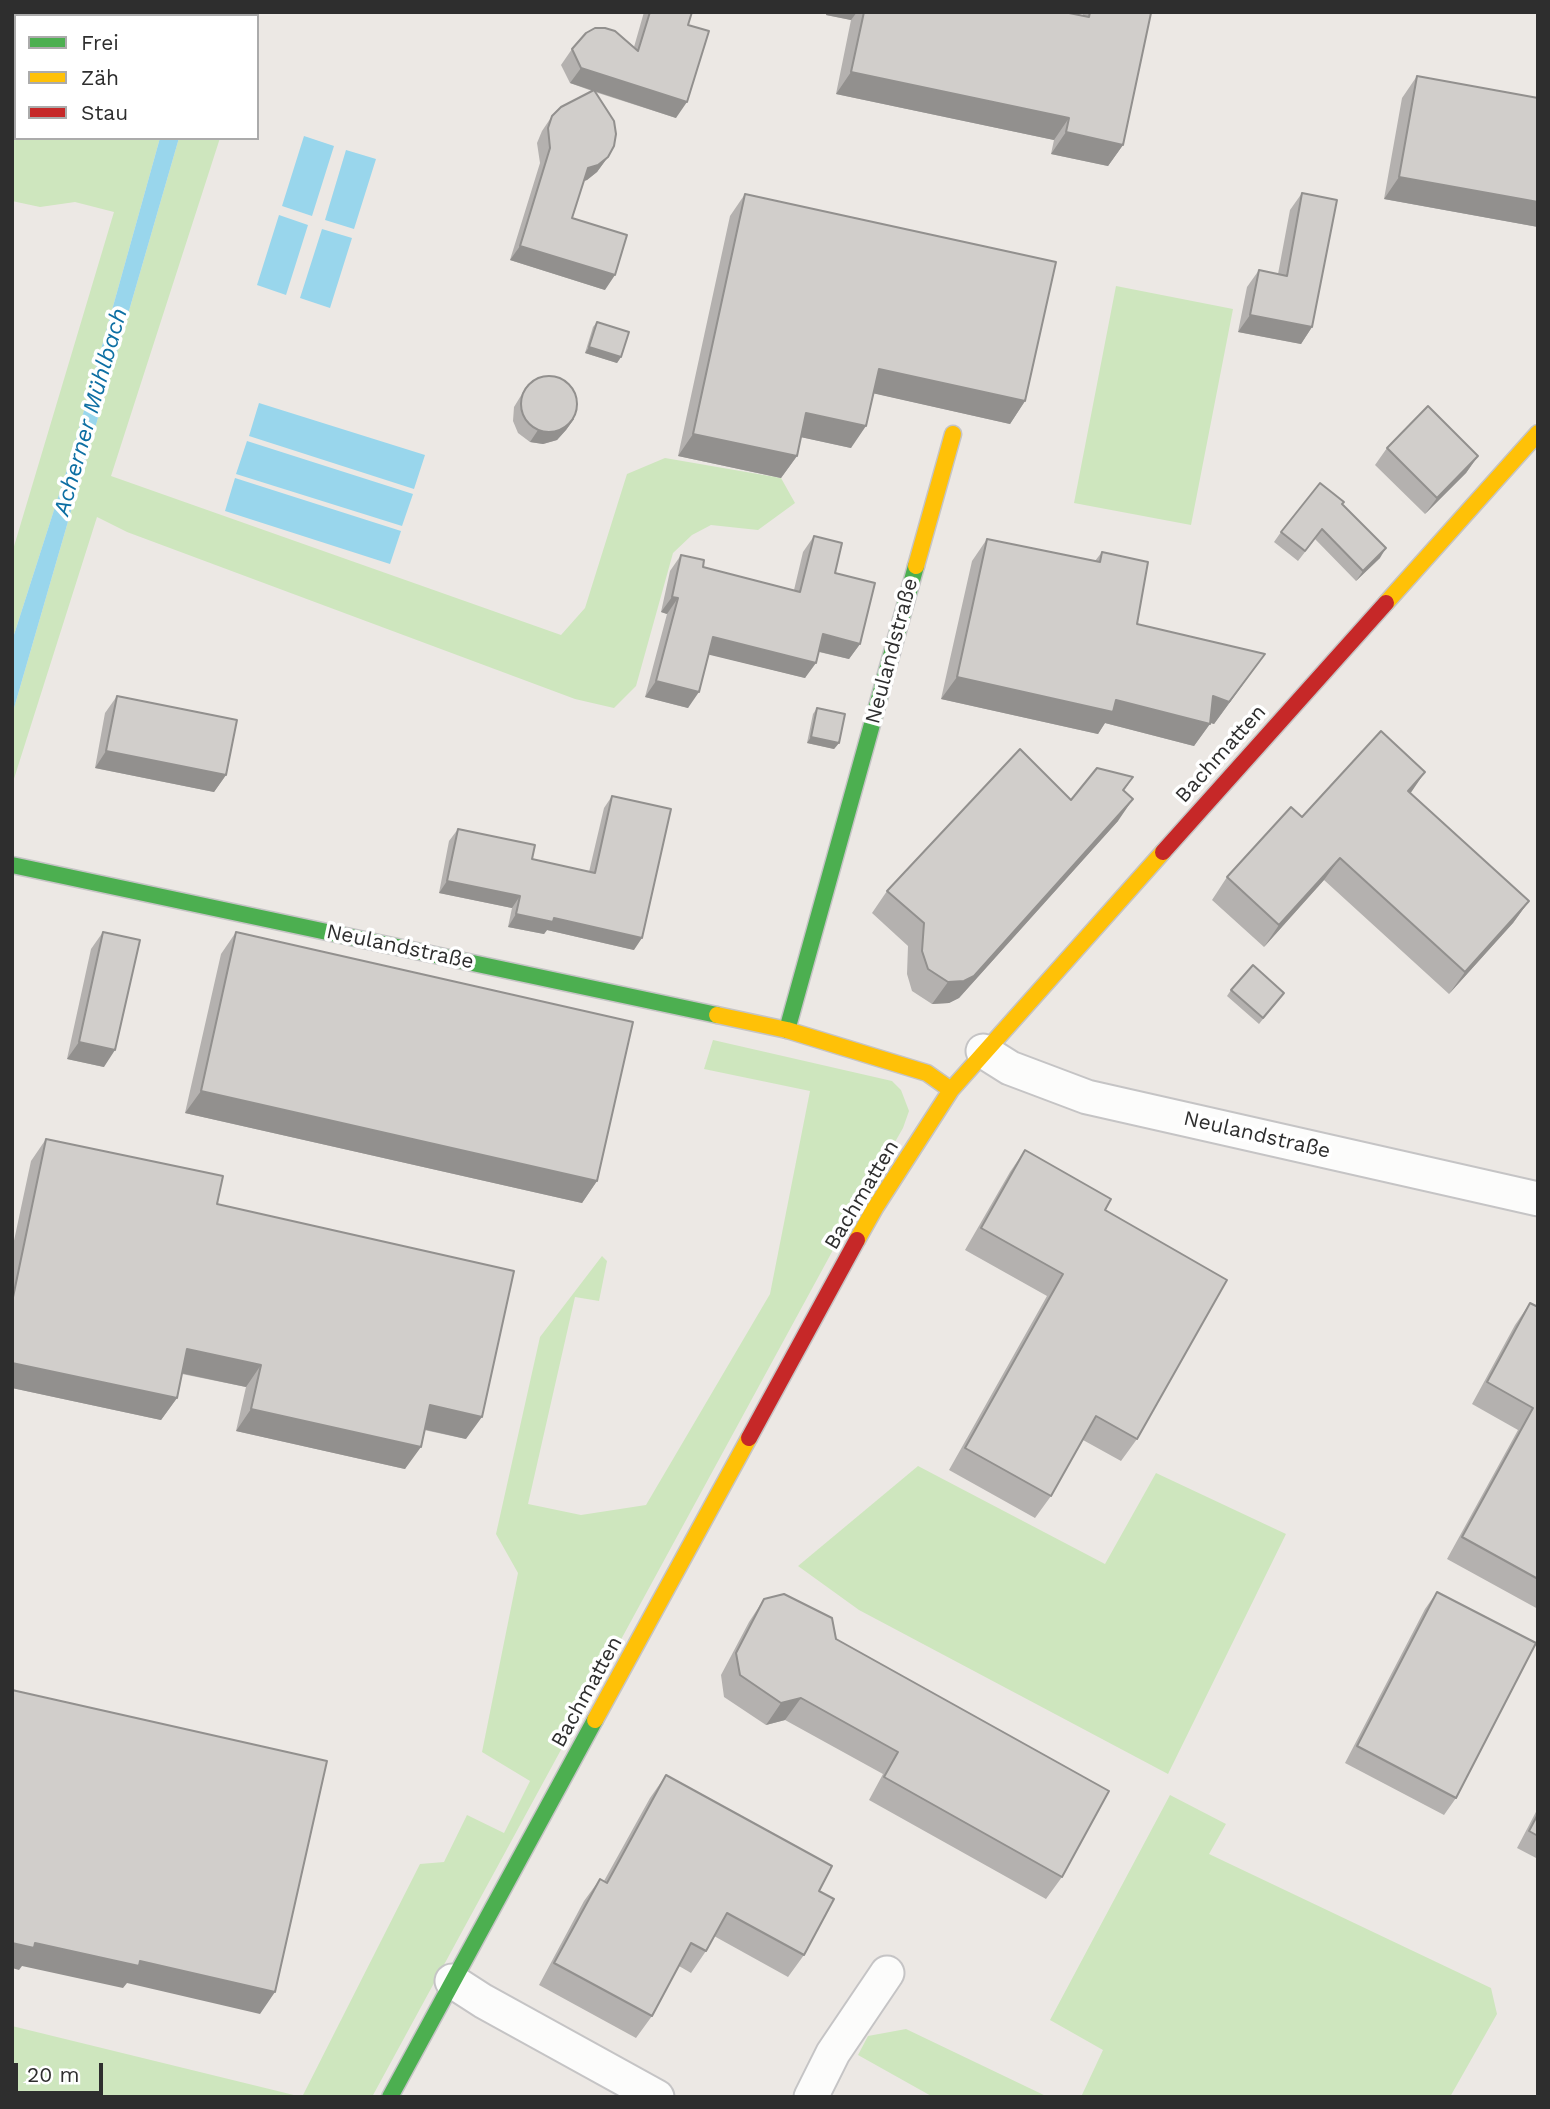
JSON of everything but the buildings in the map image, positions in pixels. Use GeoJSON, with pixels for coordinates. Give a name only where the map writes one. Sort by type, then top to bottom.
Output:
{"type":"FeatureCollection","features":[{"type":"Feature","properties":{"kind":"street","name":"Bachmatten"},"geometry":{"type":"LineString","coordinates":[[390,2097],[875,1209],[951,1090],[983,1051],[1538,433]]}},
{"type":"Feature","properties":{"kind":"street","name":"Neulandstraße"},"geometry":{"type":"LineString","coordinates":[[787,1030],[953,434]]}},
{"type":"Feature","properties":{"kind":"street","name":"Neulandstraße"},"geometry":{"type":"LineString","coordinates":[[12,864],[787,1030],[928,1073],[951,1090]]}},
{"type":"Feature","properties":{"kind":"street","name":"Neulandstraße"},"geometry":{"type":"LineString","coordinates":[[983,1051],[1010,1068],[1087,1097],[1538,1199]]}},
{"type":"Feature","properties":{"kind":"street"},"geometry":{"type":"LineString","coordinates":[[811,2097],[833,2053],[887,1973]]}},
{"type":"Feature","properties":{"kind":"street"},"geometry":{"type":"LineString","coordinates":[[452,1981],[482,2001],[657,2097]]}},
{"type":"Feature","properties":{"kind":"green space"},"geometry":{"type":"Polygon","coordinates":[[[12,12],[196,12],[14,14],[14,140],[159,140],[71,457],[12,641],[12,553],[114,212],[75,202],[40,207],[12,201],[12,12]]]}},
{"type":"Feature","properties":{"kind":"green space"},"geometry":{"type":"Polygon","coordinates":[[[178,140],[219,140],[111,476],[561,635],[585,608],[627,474],[665,458],[781,478],[795,503],[758,530],[711,525],[692,535],[673,553],[636,686],[614,708],[575,699],[127,532],[97,517],[12,785],[12,715],[178,140]]]}},
{"type":"Feature","properties":{"kind":"green space"},"geometry":{"type":"Polygon","coordinates":[[[1116,286],[1233,309],[1191,525],[1074,503],[1116,286]]]}},
{"type":"Feature","properties":{"kind":"green space"},"geometry":{"type":"Polygon","coordinates":[[[713,1040],[892,1081],[901,1090],[909,1111],[903,1128],[833,1250],[372,2097],[302,2097],[420,1864],[444,1862],[467,1815],[504,1833],[530,1781],[482,1752],[518,1573],[496,1534],[540,1337],[602,1256],[607,1261],[599,1301],[575,1297],[528,1504],[581,1515],[646,1505],[770,1294],[810,1091],[704,1069],[713,1040]]]}},
{"type":"Feature","properties":{"kind":"green space"},"geometry":{"type":"Polygon","coordinates":[[[918,1466],[1105,1564],[1156,1473],[1286,1534],[1168,1774],[859,1610],[798,1566],[918,1466]]]}},
{"type":"Feature","properties":{"kind":"green space"},"geometry":{"type":"Polygon","coordinates":[[[1170,1795],[1226,1824],[1209,1854],[1491,1988],[1497,2014],[1450,2097],[1081,2097],[1103,2050],[1050,2020],[1170,1795]]]}},
{"type":"Feature","properties":{"kind":"green space"},"geometry":{"type":"Polygon","coordinates":[[[12,2026],[302,2097],[12,2097],[12,2026]]]}},
{"type":"Feature","properties":{"kind":"green space"},"geometry":{"type":"Polygon","coordinates":[[[906,2029],[1048,2097],[933,2097],[858,2055],[868,2036],[906,2029]]]}},
{"type":"Feature","properties":{"kind":"water"},"geometry":{"type":"Polygon","coordinates":[[[304,136],[334,146],[312,216],[282,206],[304,136]]]}},
{"type":"Feature","properties":{"kind":"water","name":"Acherner Mühlbach"},"geometry":{"type":"Polygon","coordinates":[[[159,140],[178,140],[12,715],[12,641],[71,457],[159,140]]]}},
{"type":"Feature","properties":{"kind":"water"},"geometry":{"type":"Polygon","coordinates":[[[346,150],[376,159],[354,229],[325,220],[346,150]]]}},
{"type":"Feature","properties":{"kind":"water"},"geometry":{"type":"Polygon","coordinates":[[[279,215],[308,225],[286,295],[257,285],[279,215]]]}},
{"type":"Feature","properties":{"kind":"water"},"geometry":{"type":"Polygon","coordinates":[[[322,229],[352,238],[330,308],[300,298],[322,229]]]}},
{"type":"Feature","properties":{"kind":"water"},"geometry":{"type":"Polygon","coordinates":[[[259,403],[425,455],[414,489],[249,436],[259,403]]]}},
{"type":"Feature","properties":{"kind":"water"},"geometry":{"type":"Polygon","coordinates":[[[247,441],[413,494],[402,526],[236,474],[247,441]]]}},
{"type":"Feature","properties":{"kind":"water"},"geometry":{"type":"Polygon","coordinates":[[[235,478],[401,531],[390,564],[225,511],[235,478]]]}},
{"type":"Feature","properties":{"kind":"traffic: fast"},"geometry":{"type":"LineString","coordinates":[[787,1030],[916,566]]}},
{"type":"Feature","properties":{"kind":"traffic: fast"},"geometry":{"type":"LineString","coordinates":[[12,865],[717,1015]]}},
{"type":"Feature","properties":{"kind":"traffic: fast"},"geometry":{"type":"LineString","coordinates":[[390,2097],[595,1720]]}},
{"type":"Feature","properties":{"kind":"traffic: slow"},"geometry":{"type":"LineString","coordinates":[[1386,603],[1538,433]]}},
{"type":"Feature","properties":{"kind":"traffic: slow"},"geometry":{"type":"LineString","coordinates":[[916,566],[953,434]]}},
{"type":"Feature","properties":{"kind":"traffic: slow"},"geometry":{"type":"LineString","coordinates":[[857,1240],[951,1090],[1163,852]]}},
{"type":"Feature","properties":{"kind":"traffic: slow"},"geometry":{"type":"LineString","coordinates":[[717,1015],[787,1030],[927,1073],[951,1090]]}},
{"type":"Feature","properties":{"kind":"traffic: slow"},"geometry":{"type":"LineString","coordinates":[[595,1720],[749,1438]]}},
{"type":"Feature","properties":{"kind":"traffic: jam"},"geometry":{"type":"LineString","coordinates":[[1163,852],[1386,603]]}},
{"type":"Feature","properties":{"kind":"traffic: jam"},"geometry":{"type":"LineString","coordinates":[[749,1438],[857,1240]]}}]}
